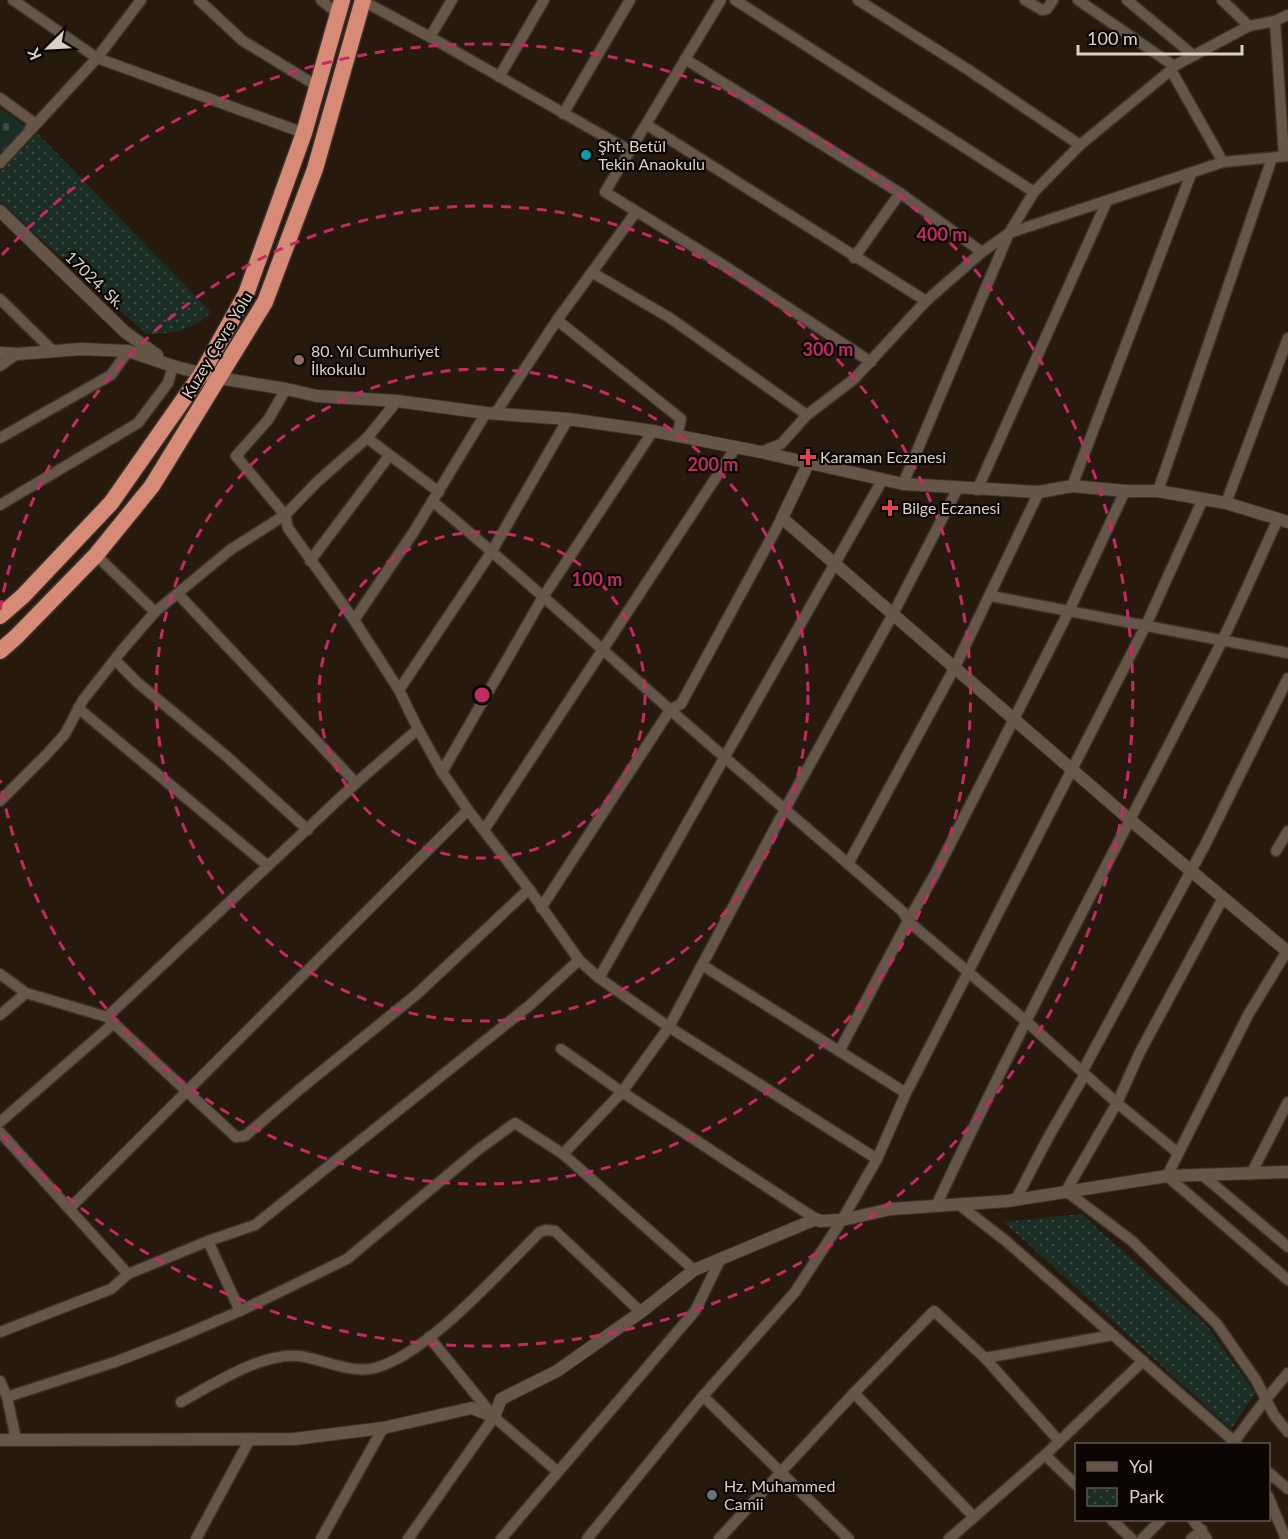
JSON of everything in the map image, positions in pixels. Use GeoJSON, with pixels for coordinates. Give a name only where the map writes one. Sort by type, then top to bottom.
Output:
{"type":"FeatureCollection","features":[{"type":"Feature","properties":{"kind":"highway","name":"Kuzey Çevre Yolu"},"geometry":{"type":"LineString","coordinates":[[0,651],[96,555],[152,486],[265,302],[315,169],[363,1]]}},
{"type":"Feature","properties":{"kind":"highway","name":"Kuzey Çevre Yolu"},"geometry":{"type":"LineString","coordinates":[[0,616],[23,596],[111,503],[202,373],[246,294],[303,133],[340,7]]}},
{"type":"Feature","properties":{"kind":"street"},"geometry":{"type":"LineString","coordinates":[[13,0],[97,58],[303,133]]}},
{"type":"Feature","properties":{"kind":"street"},"geometry":{"type":"LineString","coordinates":[[0,163],[97,58],[141,0]]}},
{"type":"Feature","properties":{"kind":"street"},"geometry":{"type":"LineString","coordinates":[[199,0],[243,41],[317,86]]}},
{"type":"Feature","properties":{"kind":"street"},"geometry":{"type":"LineString","coordinates":[[321,0],[340,7]]}},
{"type":"Feature","properties":{"kind":"street"},"geometry":{"type":"LineString","coordinates":[[430,37],[452,0]]}},
{"type":"Feature","properties":{"kind":"street"},"geometry":{"type":"LineString","coordinates":[[499,77],[544,0]]}},
{"type":"Feature","properties":{"kind":"street"},"geometry":{"type":"LineString","coordinates":[[563,114],[630,0]]}},
{"type":"Feature","properties":{"kind":"street"},"geometry":{"type":"LineString","coordinates":[[721,0],[605,192],[720,263],[871,362]]}},
{"type":"Feature","properties":{"kind":"street"},"geometry":{"type":"LineString","coordinates":[[735,0],[1034,192]]}},
{"type":"Feature","properties":{"kind":"street"},"geometry":{"type":"LineString","coordinates":[[858,0],[967,69],[1080,145]]}},
{"type":"Feature","properties":{"kind":"street"},"geometry":{"type":"LineString","coordinates":[[1025,0],[1042,10],[1047,9],[1053,0]]}},
{"type":"Feature","properties":{"kind":"street"},"geometry":{"type":"LineString","coordinates":[[1078,0],[1172,68],[1223,162]]}},
{"type":"Feature","properties":{"kind":"street"},"geometry":{"type":"LineString","coordinates":[[1127,0],[1193,55]]}},
{"type":"Feature","properties":{"kind":"street"},"geometry":{"type":"LineString","coordinates":[[1222,0],[1249,26]]}},
{"type":"Feature","properties":{"kind":"street"},"geometry":{"type":"LineString","coordinates":[[363,1],[630,151]]}},
{"type":"Feature","properties":{"kind":"street"},"geometry":{"type":"LineString","coordinates":[[903,483],[1009,233],[1034,192],[1080,145],[1172,68],[1249,26],[1275,21],[1288,15]]}},
{"type":"Feature","properties":{"kind":"street"},"geometry":{"type":"LineString","coordinates":[[761,452],[781,444],[807,415],[854,379],[926,301],[982,252],[1009,233],[1223,162],[1286,156],[1275,21]]}},
{"type":"Feature","properties":{"kind":"street"},"geometry":{"type":"LineString","coordinates":[[685,59],[900,193],[982,252]]}},
{"type":"Feature","properties":{"kind":"street"},"geometry":{"type":"LineString","coordinates":[[0,98],[33,122],[30,129]]}},
{"type":"Feature","properties":{"kind":"street"},"geometry":{"type":"LineString","coordinates":[[647,125],[854,258],[926,301]]}},
{"type":"Feature","properties":{"kind":"street"},"geometry":{"type":"LineString","coordinates":[[1158,491],[1272,158]]}},
{"type":"Feature","properties":{"kind":"street"},"geometry":{"type":"LineString","coordinates":[[1072,486],[1191,174]]}},
{"type":"Feature","properties":{"kind":"street"},"geometry":{"type":"LineString","coordinates":[[854,258],[900,193]]}},
{"type":"Feature","properties":{"kind":"street"},"geometry":{"type":"LineString","coordinates":[[977,490],[1107,201]]}},
{"type":"Feature","properties":{"kind":"street","name":"17024. Sk."},"geometry":{"type":"LineString","coordinates":[[0,211],[125,332],[172,366]]}},
{"type":"Feature","properties":{"kind":"street"},"geometry":{"type":"LineString","coordinates":[[354,620],[491,414],[636,212]]}},
{"type":"Feature","properties":{"kind":"street"},"geometry":{"type":"LineString","coordinates":[[592,273],[670,318],[807,415]]}},
{"type":"Feature","properties":{"kind":"street"},"geometry":{"type":"LineString","coordinates":[[0,299],[52,350]]}},
{"type":"Feature","properties":{"kind":"street"},"geometry":{"type":"LineString","coordinates":[[557,320],[681,419],[677,436]]}},
{"type":"Feature","properties":{"kind":"street"},"geometry":{"type":"LineString","coordinates":[[1226,503],[1288,338]]}},
{"type":"Feature","properties":{"kind":"street"},"geometry":{"type":"LineString","coordinates":[[0,353],[17,354],[52,350],[128,351],[172,366],[219,378],[317,396],[397,401],[491,414],[568,419],[653,431],[903,483],[977,490],[1039,492],[1072,486],[1125,491],[1158,491],[1226,503],[1283,521],[987,1096],[936,1206]]}},
{"type":"Feature","properties":{"kind":"street"},"geometry":{"type":"LineString","coordinates":[[0,438],[111,375],[128,351]]}},
{"type":"Feature","properties":{"kind":"street"},"geometry":{"type":"LineString","coordinates":[[0,366],[17,354]]}},
{"type":"Feature","properties":{"kind":"street"},"geometry":{"type":"LineString","coordinates":[[0,505],[138,423],[168,383],[172,366]]}},
{"type":"Feature","properties":{"kind":"street"},"geometry":{"type":"LineString","coordinates":[[286,389],[268,420],[236,456],[285,515],[288,528],[354,620],[399,690],[442,772],[579,960],[599,978],[669,1027],[877,1159]]}},
{"type":"Feature","properties":{"kind":"street"},"geometry":{"type":"LineString","coordinates":[[0,801],[59,741],[78,708],[155,612],[230,550],[285,515],[317,482],[367,438],[397,401]]}},
{"type":"Feature","properties":{"kind":"street"},"geometry":{"type":"LineString","coordinates":[[399,690],[492,551],[568,419]]}},
{"type":"Feature","properties":{"kind":"street"},"geometry":{"type":"LineString","coordinates":[[442,772],[543,597],[653,431]]}},
{"type":"Feature","properties":{"kind":"street"},"geometry":{"type":"LineString","coordinates":[[367,438],[435,496],[492,551],[725,759],[903,912],[908,921],[1027,1022],[1117,1103],[1178,1153]]}},
{"type":"Feature","properties":{"kind":"street"},"geometry":{"type":"LineString","coordinates":[[483,830],[736,447]]}},
{"type":"Feature","properties":{"kind":"street"},"geometry":{"type":"LineString","coordinates":[[310,561],[389,456]]}},
{"type":"Feature","properties":{"kind":"street"},"geometry":{"type":"LineString","coordinates":[[541,908],[670,710],[681,704],[782,518],[809,462]]}},
{"type":"Feature","properties":{"kind":"street"},"geometry":{"type":"LineString","coordinates":[[599,978],[883,479]]}},
{"type":"Feature","properties":{"kind":"street"},"geometry":{"type":"LineString","coordinates":[[563,1154],[622,1092],[669,1027],[784,811],[893,614],[958,488]]}},
{"type":"Feature","properties":{"kind":"street"},"geometry":{"type":"LineString","coordinates":[[840,1050],[1014,718],[1069,610],[1125,491]]}},
{"type":"Feature","properties":{"kind":"street"},"geometry":{"type":"LineString","coordinates":[[848,864],[955,667],[1039,492]]}},
{"type":"Feature","properties":{"kind":"street"},"geometry":{"type":"LineString","coordinates":[[587,1539],[703,1396],[795,1293],[842,1220],[877,1159],[906,1093],[1146,625],[1203,499]]}},
{"type":"Feature","properties":{"kind":"street"},"geometry":{"type":"LineString","coordinates":[[782,518],[1129,819],[1287,952],[1248,1015],[1167,1176]]}},
{"type":"Feature","properties":{"kind":"street"},"geometry":{"type":"LineString","coordinates":[[96,555],[155,612]]}},
{"type":"Feature","properties":{"kind":"street"},"geometry":{"type":"LineString","coordinates":[[178,594],[357,783]]}},
{"type":"Feature","properties":{"kind":"street"},"geometry":{"type":"LineString","coordinates":[[990,596],[1288,653]]}},
{"type":"Feature","properties":{"kind":"street"},"geometry":{"type":"LineString","coordinates":[[115,660],[138,683],[225,755],[308,830]]}},
{"type":"Feature","properties":{"kind":"street"},"geometry":{"type":"LineString","coordinates":[[1016,1199],[1170,906],[1191,871],[1288,678]]}},
{"type":"Feature","properties":{"kind":"street"},"geometry":{"type":"LineString","coordinates":[[78,708],[268,866]]}},
{"type":"Feature","properties":{"kind":"street"},"geometry":{"type":"LineString","coordinates":[[0,1122],[110,1020],[268,866],[418,729]]}},
{"type":"Feature","properties":{"kind":"street"},"geometry":{"type":"LineString","coordinates":[[70,1208],[468,810]]}},
{"type":"Feature","properties":{"kind":"street"},"geometry":{"type":"LineString","coordinates":[[1276,851],[1288,831]]}},
{"type":"Feature","properties":{"kind":"street"},"geometry":{"type":"LineString","coordinates":[[0,974],[26,993],[110,1020],[236,1137],[245,1136],[417,994],[529,889]]}},
{"type":"Feature","properties":{"kind":"street"},"geometry":{"type":"LineString","coordinates":[[1066,1191],[1117,1103],[1140,1052],[1223,898]]}},
{"type":"Feature","properties":{"kind":"street"},"geometry":{"type":"LineString","coordinates":[[0,1332],[111,1289],[128,1274],[208,1241],[255,1225],[530,1005],[579,960]]}},
{"type":"Feature","properties":{"kind":"street"},"geometry":{"type":"LineString","coordinates":[[702,965],[906,1093]]}},
{"type":"Feature","properties":{"kind":"street"},"geometry":{"type":"LineString","coordinates":[[0,1015],[26,993]]}},
{"type":"Feature","properties":{"kind":"street"},"geometry":{"type":"LineString","coordinates":[[561,1049],[622,1092],[820,1221],[842,1220],[891,1209],[1016,1199],[1167,1176],[1288,1172]]}},
{"type":"Feature","properties":{"kind":"street"},"geometry":{"type":"LineString","coordinates":[[1251,1174],[1288,1102]]}},
{"type":"Feature","properties":{"kind":"street"},"geometry":{"type":"LineString","coordinates":[[7,1397],[114,1362],[240,1311],[347,1259],[471,1156],[515,1123],[563,1154],[694,1270]]}},
{"type":"Feature","properties":{"kind":"street"},"geometry":{"type":"LineString","coordinates":[[0,1132],[128,1274]]}},
{"type":"Feature","properties":{"kind":"street"},"geometry":{"type":"LineString","coordinates":[[1201,1174],[1288,1247]]}},
{"type":"Feature","properties":{"kind":"street"},"geometry":{"type":"LineString","coordinates":[[1167,1176],[1288,1280]]}},
{"type":"Feature","properties":{"kind":"street"},"geometry":{"type":"LineString","coordinates":[[1066,1191],[1132,1241],[1216,1324],[1256,1380],[1274,1415],[1288,1432]]}},
{"type":"Feature","properties":{"kind":"street"},"geometry":{"type":"LineString","coordinates":[[958,1204],[1006,1241],[1233,1443]]}},
{"type":"Feature","properties":{"kind":"street"},"geometry":{"type":"LineString","coordinates":[[408,1539],[494,1417],[501,1399],[557,1371],[641,1312],[694,1270],[816,1219]]}},
{"type":"Feature","properties":{"kind":"street"},"geometry":{"type":"LineString","coordinates":[[181,1402],[252,1365],[277,1358],[298,1356],[345,1367],[375,1368],[414,1349],[447,1323],[540,1232],[546,1230],[555,1232],[641,1312]]}},
{"type":"Feature","properties":{"kind":"street"},"geometry":{"type":"LineString","coordinates":[[208,1241],[240,1311]]}},
{"type":"Feature","properties":{"kind":"street"},"geometry":{"type":"LineString","coordinates":[[501,1539],[695,1311],[720,1260]]}},
{"type":"Feature","properties":{"kind":"street"},"geometry":{"type":"LineString","coordinates":[[719,1539],[854,1393],[934,1311],[985,1358],[1059,1441]]}},
{"type":"Feature","properties":{"kind":"street"},"geometry":{"type":"LineString","coordinates":[[985,1358],[1113,1335]]}},
{"type":"Feature","properties":{"kind":"street"},"geometry":{"type":"LineString","coordinates":[[429,1337],[494,1417],[557,1471]]}},
{"type":"Feature","properties":{"kind":"street"},"geometry":{"type":"LineString","coordinates":[[949,1539],[1045,1455],[1143,1361]]}},
{"type":"Feature","properties":{"kind":"street"},"geometry":{"type":"LineString","coordinates":[[1235,1443],[1288,1373]]}},
{"type":"Feature","properties":{"kind":"street"},"geometry":{"type":"LineString","coordinates":[[0,1381],[7,1397],[16,1439]]}},
{"type":"Feature","properties":{"kind":"street"},"geometry":{"type":"LineString","coordinates":[[854,1393],[973,1516]]}},
{"type":"Feature","properties":{"kind":"street"},"geometry":{"type":"LineString","coordinates":[[703,1396],[849,1539]]}},
{"type":"Feature","properties":{"kind":"street"},"geometry":{"type":"LineString","coordinates":[[0,1440],[294,1439],[383,1428],[472,1408],[494,1417]]}},
{"type":"Feature","properties":{"kind":"street"},"geometry":{"type":"LineString","coordinates":[[321,1539],[383,1428]]}},
{"type":"Feature","properties":{"kind":"street"},"geometry":{"type":"LineString","coordinates":[[196,1539],[250,1439]]}},
{"type":"Feature","properties":{"kind":"street"},"geometry":{"type":"LineString","coordinates":[[1045,1455],[1075,1483]]}},
{"type":"Feature","properties":{"kind":"street"},"geometry":{"type":"LineString","coordinates":[[1270,1473],[1288,1489]]}},
{"type":"Feature","properties":{"kind":"street"},"geometry":{"type":"LineString","coordinates":[[1270,1499],[1286,1539]]}},
{"type":"Feature","properties":{"kind":"street"},"geometry":{"type":"LineString","coordinates":[[1113,1521],[1132,1539]]}},
{"type":"Feature","properties":{"kind":"street"},"geometry":{"type":"LineString","coordinates":[[1142,1539],[1160,1521]]}},
{"type":"Feature","properties":{"kind":"street"},"geometry":{"type":"LineString","coordinates":[[1191,1539],[1204,1535],[1194,1521]]}},
{"type":"Feature","properties":{"kind":"green space"},"geometry":{"type":"Polygon","coordinates":[[[0,108],[29,129],[0,159],[0,108]]]}},
{"type":"Feature","properties":{"kind":"green space"},"geometry":{"type":"Polygon","coordinates":[[[37,133],[211,312],[181,330],[146,334],[0,202],[0,172],[37,133]]]}},
{"type":"Feature","properties":{"kind":"green space"},"geometry":{"type":"Polygon","coordinates":[[[1081,1214],[1207,1326],[1255,1393],[1231,1429],[1004,1222],[1081,1214]]]}},
{"type":"Feature","properties":{"kind":"place","name":"Şht. Betül Tekin Anaokulu"},"geometry":{"type":"Point","coordinates":[586,155]}},
{"type":"Feature","properties":{"kind":"place","name":"80. Yıl Cumhuriyet İlkokulu"},"geometry":{"type":"Point","coordinates":[299,360]}},
{"type":"Feature","properties":{"kind":"place","name":"Karaman Eczanesi"},"geometry":{"type":"Point","coordinates":[808,457]}},
{"type":"Feature","properties":{"kind":"place","name":"Bilge Eczanesi"},"geometry":{"type":"Point","coordinates":[890,508]}},
{"type":"Feature","properties":{"kind":"place","name":"Hz. Muhammed Camii"},"geometry":{"type":"Point","coordinates":[712,1495]}}]}
